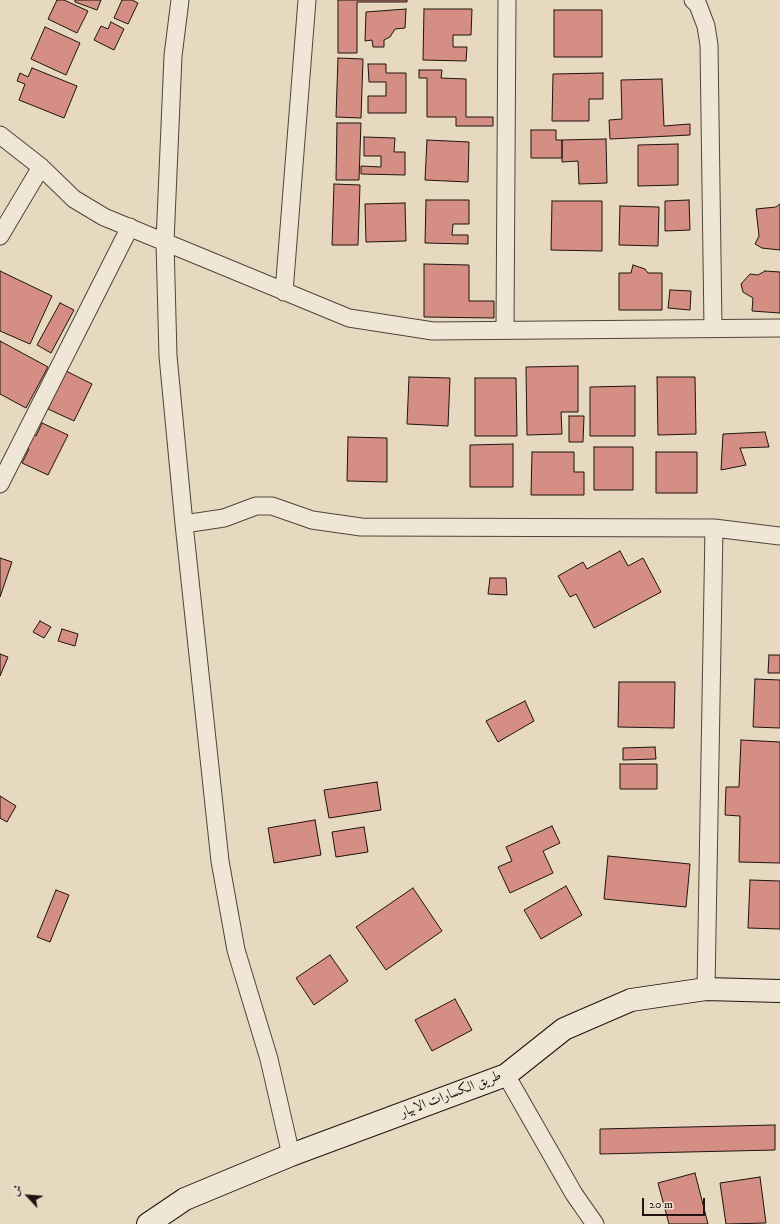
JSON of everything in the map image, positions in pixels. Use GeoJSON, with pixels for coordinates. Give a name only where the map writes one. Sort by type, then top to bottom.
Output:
{"type":"FeatureCollection","features":[{"type":"Feature","properties":{"kind":"street"},"geometry":{"type":"LineString","coordinates":[[180,0],[173,56],[165,242],[168,356],[184,524],[220,861],[236,950],[269,1059],[291,1155]]}},
{"type":"Feature","properties":{"kind":"street"},"geometry":{"type":"LineString","coordinates":[[284,292],[307,0]]}},
{"type":"Feature","properties":{"kind":"street"},"geometry":{"type":"LineString","coordinates":[[505,330],[507,0]]}},
{"type":"Feature","properties":{"kind":"street"},"geometry":{"type":"LineString","coordinates":[[693,0],[698,5],[706,26],[710,45],[713,328]]}},
{"type":"Feature","properties":{"kind":"street"},"geometry":{"type":"LineString","coordinates":[[0,135],[41,167],[74,199],[104,216],[349,318],[433,331],[780,328]]}},
{"type":"Feature","properties":{"kind":"street"},"geometry":{"type":"LineString","coordinates":[[0,236],[41,167]]}},
{"type":"Feature","properties":{"kind":"street"},"geometry":{"type":"LineString","coordinates":[[0,484],[130,227]]}},
{"type":"Feature","properties":{"kind":"street"},"geometry":{"type":"LineString","coordinates":[[184,524],[224,518],[256,506],[272,506],[312,520],[361,527],[714,528],[780,536]]}},
{"type":"Feature","properties":{"kind":"street"},"geometry":{"type":"LineString","coordinates":[[706,989],[714,528]]}},
{"type":"Feature","properties":{"kind":"street","name":"طريق الكسارات الابيار"},"geometry":{"type":"LineString","coordinates":[[148,1224],[185,1199],[291,1155],[506,1075],[564,1029],[631,1000],[706,989],[780,991]]}},
{"type":"Feature","properties":{"kind":"street"},"geometry":{"type":"LineString","coordinates":[[506,1075],[574,1194],[595,1224]]}},
{"type":"Feature","properties":{"kind":"building"},"geometry":{"type":"Polygon","coordinates":[[[57,0],[64,0],[88,11],[77,33],[48,19],[57,0]]]}},
{"type":"Feature","properties":{"kind":"building"},"geometry":{"type":"Polygon","coordinates":[[[75,0],[101,0],[97,10],[75,2],[75,0]]]}},
{"type":"Feature","properties":{"kind":"building"},"geometry":{"type":"Polygon","coordinates":[[[122,0],[132,0],[138,3],[128,24],[114,18],[122,0]]]}},
{"type":"Feature","properties":{"kind":"building"},"geometry":{"type":"Polygon","coordinates":[[[338,0],[407,0],[407,2],[357,2],[357,53],[338,53],[338,0]]]}},
{"type":"Feature","properties":{"kind":"building"},"geometry":{"type":"Polygon","coordinates":[[[406,9],[405,28],[395,29],[390,37],[384,40],[384,47],[373,47],[372,40],[365,41],[366,12],[406,9]]]}},
{"type":"Feature","properties":{"kind":"building"},"geometry":{"type":"Polygon","coordinates":[[[424,9],[472,9],[471,35],[453,35],[453,47],[467,47],[466,61],[423,60],[424,9]]]}},
{"type":"Feature","properties":{"kind":"building"},"geometry":{"type":"Polygon","coordinates":[[[554,10],[602,10],[602,57],[554,57],[554,10]]]}},
{"type":"Feature","properties":{"kind":"building"},"geometry":{"type":"Polygon","coordinates":[[[111,22],[124,29],[114,50],[94,40],[101,26],[108,29],[111,22]]]}},
{"type":"Feature","properties":{"kind":"building"},"geometry":{"type":"Polygon","coordinates":[[[45,27],[80,43],[66,75],[31,59],[45,27]]]}},
{"type":"Feature","properties":{"kind":"building"},"geometry":{"type":"Polygon","coordinates":[[[338,58],[363,59],[361,118],[336,117],[338,58]]]}},
{"type":"Feature","properties":{"kind":"building"},"geometry":{"type":"Polygon","coordinates":[[[368,64],[386,64],[386,73],[406,73],[406,113],[368,113],[368,96],[386,96],[386,82],[369,82],[368,64]]]}},
{"type":"Feature","properties":{"kind":"building"},"geometry":{"type":"Polygon","coordinates":[[[32,68],[77,86],[64,118],[19,100],[25,84],[17,81],[20,73],[28,77],[32,68]]]}},
{"type":"Feature","properties":{"kind":"building"},"geometry":{"type":"Polygon","coordinates":[[[419,70],[442,70],[441,78],[466,79],[466,117],[493,117],[493,126],[456,126],[456,117],[427,117],[427,78],[419,78],[419,70]]]}},
{"type":"Feature","properties":{"kind":"building"},"geometry":{"type":"Polygon","coordinates":[[[603,73],[603,99],[589,99],[589,121],[552,121],[553,74],[603,73]]]}},
{"type":"Feature","properties":{"kind":"building"},"geometry":{"type":"Polygon","coordinates":[[[662,79],[664,126],[690,124],[690,135],[610,139],[609,120],[622,119],[621,80],[662,79]]]}},
{"type":"Feature","properties":{"kind":"building"},"geometry":{"type":"Polygon","coordinates":[[[337,123],[361,123],[359,180],[336,180],[337,123]]]}},
{"type":"Feature","properties":{"kind":"building"},"geometry":{"type":"Polygon","coordinates":[[[531,130],[556,130],[556,140],[562,140],[562,158],[531,158],[531,130]]]}},
{"type":"Feature","properties":{"kind":"building"},"geometry":{"type":"Polygon","coordinates":[[[364,137],[395,138],[394,152],[405,152],[405,175],[361,174],[361,166],[381,167],[381,156],[364,156],[364,137]]]}},
{"type":"Feature","properties":{"kind":"building"},"geometry":{"type":"Polygon","coordinates":[[[606,139],[607,183],[579,184],[578,161],[562,162],[562,140],[606,139]]]}},
{"type":"Feature","properties":{"kind":"building"},"geometry":{"type":"Polygon","coordinates":[[[427,140],[469,142],[468,182],[425,180],[427,140]]]}},
{"type":"Feature","properties":{"kind":"building"},"geometry":{"type":"Polygon","coordinates":[[[678,144],[678,185],[638,186],[638,145],[678,144]]]}},
{"type":"Feature","properties":{"kind":"building"},"geometry":{"type":"Polygon","coordinates":[[[334,184],[360,185],[358,245],[332,245],[334,184]]]}},
{"type":"Feature","properties":{"kind":"building"},"geometry":{"type":"Polygon","coordinates":[[[426,200],[469,200],[469,224],[453,224],[452,235],[468,235],[468,244],[425,243],[426,200]]]}},
{"type":"Feature","properties":{"kind":"building"},"geometry":{"type":"Polygon","coordinates":[[[689,200],[690,230],[665,231],[665,201],[689,200]]]}},
{"type":"Feature","properties":{"kind":"building"},"geometry":{"type":"Polygon","coordinates":[[[552,201],[602,201],[602,251],[551,250],[552,201]]]}},
{"type":"Feature","properties":{"kind":"building"},"geometry":{"type":"Polygon","coordinates":[[[405,203],[406,241],[366,242],[365,204],[405,203]]]}},
{"type":"Feature","properties":{"kind":"building"},"geometry":{"type":"Polygon","coordinates":[[[780,204],[780,250],[762,248],[755,244],[759,236],[756,209],[776,207],[780,204]]]}},
{"type":"Feature","properties":{"kind":"building"},"geometry":{"type":"Polygon","coordinates":[[[620,206],[659,207],[658,246],[619,245],[620,206]]]}},
{"type":"Feature","properties":{"kind":"building"},"geometry":{"type":"Polygon","coordinates":[[[424,264],[469,265],[469,301],[494,301],[494,318],[424,317],[424,264]]]}},
{"type":"Feature","properties":{"kind":"building"},"geometry":{"type":"Polygon","coordinates":[[[633,265],[645,269],[648,273],[662,273],[662,310],[619,310],[619,273],[631,273],[633,265]]]}},
{"type":"Feature","properties":{"kind":"building"},"geometry":{"type":"Polygon","coordinates":[[[0,271],[52,296],[30,344],[0,331],[0,271]]]}},
{"type":"Feature","properties":{"kind":"building"},"geometry":{"type":"Polygon","coordinates":[[[765,271],[780,272],[780,313],[752,311],[753,298],[743,292],[741,284],[750,274],[758,275],[765,271]]]}},
{"type":"Feature","properties":{"kind":"building"},"geometry":{"type":"Polygon","coordinates":[[[670,290],[691,291],[690,310],[668,308],[670,290]]]}},
{"type":"Feature","properties":{"kind":"building"},"geometry":{"type":"Polygon","coordinates":[[[60,303],[74,310],[51,353],[37,345],[60,303]]]}},
{"type":"Feature","properties":{"kind":"building"},"geometry":{"type":"Polygon","coordinates":[[[0,341],[48,367],[26,408],[0,394],[0,341]]]}},
{"type":"Feature","properties":{"kind":"building"},"geometry":{"type":"Polygon","coordinates":[[[578,366],[578,412],[561,412],[562,434],[527,435],[526,367],[578,366]]]}},
{"type":"Feature","properties":{"kind":"building"},"geometry":{"type":"Polygon","coordinates":[[[64,370],[92,384],[74,421],[48,409],[64,370]]]}},
{"type":"Feature","properties":{"kind":"building"},"geometry":{"type":"Polygon","coordinates":[[[409,377],[450,378],[448,426],[407,424],[409,377]]]}},
{"type":"Feature","properties":{"kind":"building"},"geometry":{"type":"Polygon","coordinates":[[[657,377],[695,377],[696,434],[658,435],[657,377]]]}},
{"type":"Feature","properties":{"kind":"building"},"geometry":{"type":"Polygon","coordinates":[[[475,378],[516,378],[517,436],[475,436],[475,378]]]}},
{"type":"Feature","properties":{"kind":"building"},"geometry":{"type":"Polygon","coordinates":[[[635,386],[635,436],[590,436],[590,387],[635,386]]]}},
{"type":"Feature","properties":{"kind":"building"},"geometry":{"type":"Polygon","coordinates":[[[569,416],[584,416],[583,442],[569,442],[569,416]]]}},
{"type":"Feature","properties":{"kind":"building"},"geometry":{"type":"Polygon","coordinates":[[[42,423],[68,435],[48,475],[22,463],[29,449],[26,448],[33,434],[36,436],[42,423]]]}},
{"type":"Feature","properties":{"kind":"building"},"geometry":{"type":"Polygon","coordinates":[[[765,432],[769,447],[740,448],[746,465],[721,470],[723,434],[765,432]]]}},
{"type":"Feature","properties":{"kind":"building"},"geometry":{"type":"Polygon","coordinates":[[[348,437],[387,438],[387,482],[347,481],[348,437]]]}},
{"type":"Feature","properties":{"kind":"building"},"geometry":{"type":"Polygon","coordinates":[[[513,444],[513,487],[470,487],[470,445],[513,444]]]}},
{"type":"Feature","properties":{"kind":"building"},"geometry":{"type":"Polygon","coordinates":[[[594,447],[633,447],[633,490],[594,490],[594,447]]]}},
{"type":"Feature","properties":{"kind":"building"},"geometry":{"type":"Polygon","coordinates":[[[532,452],[574,452],[574,472],[584,472],[584,495],[531,495],[532,452]]]}},
{"type":"Feature","properties":{"kind":"building"},"geometry":{"type":"Polygon","coordinates":[[[656,452],[697,452],[697,493],[656,493],[656,452]]]}},
{"type":"Feature","properties":{"kind":"building"},"geometry":{"type":"Polygon","coordinates":[[[620,551],[628,566],[643,558],[661,592],[594,628],[576,594],[570,597],[558,576],[583,562],[587,569],[620,551]]]}},
{"type":"Feature","properties":{"kind":"building"},"geometry":{"type":"Polygon","coordinates":[[[0,558],[12,562],[0,597],[0,558]]]}},
{"type":"Feature","properties":{"kind":"building"},"geometry":{"type":"Polygon","coordinates":[[[490,578],[506,578],[507,595],[488,594],[490,578]]]}},
{"type":"Feature","properties":{"kind":"building"},"geometry":{"type":"Polygon","coordinates":[[[40,621],[51,627],[44,638],[33,632],[40,621]]]}},
{"type":"Feature","properties":{"kind":"building"},"geometry":{"type":"Polygon","coordinates":[[[62,629],[78,634],[75,646],[58,641],[62,629]]]}},
{"type":"Feature","properties":{"kind":"building"},"geometry":{"type":"Polygon","coordinates":[[[0,654],[8,657],[0,676],[0,654]]]}},
{"type":"Feature","properties":{"kind":"building"},"geometry":{"type":"Polygon","coordinates":[[[769,655],[780,655],[780,673],[768,673],[769,655]]]}},
{"type":"Feature","properties":{"kind":"building"},"geometry":{"type":"Polygon","coordinates":[[[755,679],[780,680],[780,728],[753,727],[755,679]]]}},
{"type":"Feature","properties":{"kind":"building"},"geometry":{"type":"Polygon","coordinates":[[[619,682],[675,682],[674,728],[618,727],[619,682]]]}},
{"type":"Feature","properties":{"kind":"building"},"geometry":{"type":"Polygon","coordinates":[[[525,701],[534,721],[498,742],[486,721],[525,701]]]}},
{"type":"Feature","properties":{"kind":"building"},"geometry":{"type":"Polygon","coordinates":[[[741,740],[780,742],[780,863],[739,862],[740,816],[725,815],[726,787],[739,787],[741,740]]]}},
{"type":"Feature","properties":{"kind":"building"},"geometry":{"type":"Polygon","coordinates":[[[655,747],[656,759],[623,760],[623,748],[655,747]]]}},
{"type":"Feature","properties":{"kind":"building"},"geometry":{"type":"Polygon","coordinates":[[[620,764],[657,764],[657,789],[620,789],[620,764]]]}},
{"type":"Feature","properties":{"kind":"building"},"geometry":{"type":"Polygon","coordinates":[[[377,782],[381,810],[329,818],[324,790],[377,782]]]}},
{"type":"Feature","properties":{"kind":"building"},"geometry":{"type":"Polygon","coordinates":[[[0,796],[16,806],[7,822],[0,818],[0,796]]]}},
{"type":"Feature","properties":{"kind":"building"},"geometry":{"type":"Polygon","coordinates":[[[315,820],[321,855],[274,863],[268,828],[315,820]]]}},
{"type":"Feature","properties":{"kind":"building"},"geometry":{"type":"Polygon","coordinates":[[[552,826],[560,843],[543,851],[553,873],[510,893],[498,867],[512,861],[506,847],[552,826]]]}},
{"type":"Feature","properties":{"kind":"building"},"geometry":{"type":"Polygon","coordinates":[[[364,827],[368,852],[336,857],[332,832],[364,827]]]}},
{"type":"Feature","properties":{"kind":"building"},"geometry":{"type":"Polygon","coordinates":[[[608,856],[690,864],[686,907],[604,899],[608,856]]]}},
{"type":"Feature","properties":{"kind":"building"},"geometry":{"type":"Polygon","coordinates":[[[750,880],[780,881],[780,929],[748,928],[750,880]]]}},
{"type":"Feature","properties":{"kind":"building"},"geometry":{"type":"Polygon","coordinates":[[[566,886],[582,915],[541,939],[524,910],[566,886]]]}},
{"type":"Feature","properties":{"kind":"building"},"geometry":{"type":"Polygon","coordinates":[[[413,888],[442,931],[386,970],[356,927],[413,888]]]}},
{"type":"Feature","properties":{"kind":"building"},"geometry":{"type":"Polygon","coordinates":[[[56,890],[69,895],[50,942],[37,937],[56,890]]]}},
{"type":"Feature","properties":{"kind":"building"},"geometry":{"type":"Polygon","coordinates":[[[330,955],[348,981],[314,1005],[296,978],[330,955]]]}},
{"type":"Feature","properties":{"kind":"building"},"geometry":{"type":"Polygon","coordinates":[[[455,999],[472,1030],[432,1051],[415,1020],[455,999]]]}},
{"type":"Feature","properties":{"kind":"building"},"geometry":{"type":"Polygon","coordinates":[[[775,1125],[775,1150],[600,1154],[600,1129],[775,1125]]]}},
{"type":"Feature","properties":{"kind":"building"},"geometry":{"type":"Polygon","coordinates":[[[695,1173],[708,1224],[669,1224],[658,1183],[695,1173]]]}},
{"type":"Feature","properties":{"kind":"building"},"geometry":{"type":"Polygon","coordinates":[[[760,1177],[766,1223],[726,1224],[720,1183],[760,1177]]]}}]}
